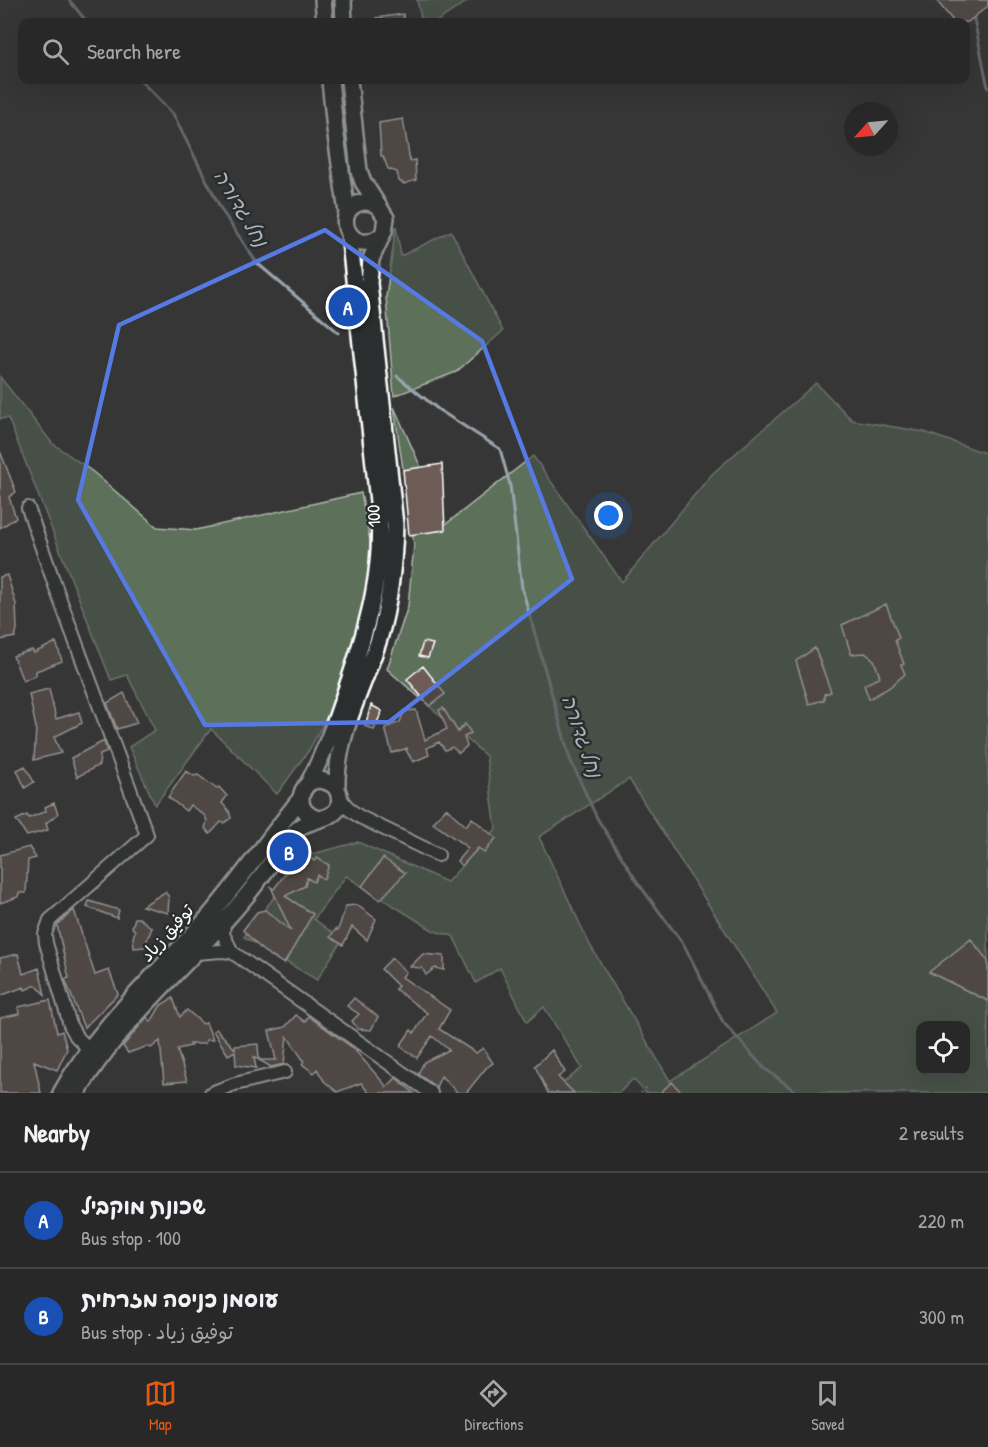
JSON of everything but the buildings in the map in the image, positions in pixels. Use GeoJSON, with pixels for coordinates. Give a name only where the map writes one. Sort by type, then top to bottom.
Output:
{"type":"FeatureCollection","features":[{"type":"Feature","properties":{"kind":"main road"},"geometry":{"type":"LineString","coordinates":[[323,0],[325,18]]}},
{"type":"Feature","properties":{"kind":"main road"},"geometry":{"type":"LineString","coordinates":[[343,0],[344,18]]}},
{"type":"Feature","properties":{"kind":"main road"},"geometry":{"type":"LineString","coordinates":[[330,84],[347,213],[345,224],[349,233],[357,241],[363,243],[381,236],[386,218],[363,182],[359,171],[349,84]]}},
{"type":"Feature","properties":{"kind":"main road"},"geometry":{"type":"LineString","coordinates":[[347,213],[359,202],[373,203],[379,207]]}},
{"type":"Feature","properties":{"kind":"main road","name":"100"},"geometry":{"type":"LineString","coordinates":[[304,791],[317,768],[340,711],[365,635],[378,574],[380,511],[349,233]]}},
{"type":"Feature","properties":{"kind":"main road","name":"100"},"geometry":{"type":"LineString","coordinates":[[338,793],[338,758],[346,728],[379,637],[389,600],[393,564],[393,500],[369,283],[371,258],[381,236]]}},
{"type":"Feature","properties":{"kind":"main road"},"geometry":{"type":"LineString","coordinates":[[324,780],[329,782],[338,793],[338,808],[324,818],[308,815],[301,805],[304,791],[312,782],[324,780]]}},
{"type":"Feature","properties":{"kind":"main road","name":"توفيق زياد"},"geometry":{"type":"LineString","coordinates":[[61,1093],[90,1050],[222,901],[304,791]]}},
{"type":"Feature","properties":{"kind":"main road","name":"توفيق زياد"},"geometry":{"type":"LineString","coordinates":[[77,1093],[96,1064],[124,1030],[224,922],[292,834],[306,823],[324,818]]}},
{"type":"Feature","properties":{"kind":"street"},"geometry":{"type":"LineString","coordinates":[[28,508],[147,835],[46,926],[45,943],[69,1025],[90,1050]]}},
{"type":"Feature","properties":{"kind":"street"},"geometry":{"type":"LineString","coordinates":[[338,793],[350,810],[360,818],[438,855]]}},
{"type":"Feature","properties":{"kind":"street"},"geometry":{"type":"LineString","coordinates":[[324,818],[360,818]]}},
{"type":"Feature","properties":{"kind":"street"},"geometry":{"type":"LineString","coordinates":[[224,922],[223,934],[232,952],[431,1093]]}},
{"type":"Feature","properties":{"kind":"street"},"geometry":{"type":"LineString","coordinates":[[196,953],[232,952]]}},
{"type":"Feature","properties":{"kind":"street"},"geometry":{"type":"LineString","coordinates":[[211,1093],[235,1084],[285,1072]]}},
{"type":"Feature","properties":{"kind":"path"},"geometry":{"type":"LineString","coordinates":[[641,1093],[649,1085]]}},
{"type":"Feature","properties":{"kind":"highlighted area"},"geometry":{"type":"Polygon","coordinates":[[[325,230],[482,341],[572,579],[389,722],[205,725],[78,500],[119,325],[325,230]]]}},
{"type":"Feature","properties":{"kind":"green space"},"geometry":{"type":"Polygon","coordinates":[[[417,0],[469,0],[442,18],[421,18],[417,0]]]}},
{"type":"Feature","properties":{"kind":"green space"},"geometry":{"type":"Polygon","coordinates":[[[396,226],[401,256],[451,231],[503,331],[456,372],[394,396],[386,297],[396,226]]]}},
{"type":"Feature","properties":{"kind":"green space"},"geometry":{"type":"Polygon","coordinates":[[[0,377],[52,443],[93,472],[157,527],[196,530],[361,493],[370,541],[369,601],[357,661],[309,750],[277,794],[211,729],[155,805],[129,747],[155,730],[127,675],[111,680],[8,418],[0,419],[0,377]]]}},
{"type":"Feature","properties":{"kind":"green space"},"geometry":{"type":"Polygon","coordinates":[[[816,383],[852,420],[924,432],[988,454],[988,1093],[646,1093],[633,1079],[619,1093],[550,1093],[582,1068],[544,1007],[527,1022],[500,968],[476,983],[453,936],[434,931],[346,876],[314,919],[342,940],[317,980],[244,937],[305,856],[358,842],[447,882],[496,829],[486,756],[387,669],[408,606],[414,545],[394,407],[446,524],[533,456],[622,582],[712,474],[816,383]],[[629,779],[539,837],[590,945],[670,1081],[777,1013],[629,779]]]}},
{"type":"Feature","properties":{"kind":"waterway","name":"נחל גדורה"},"geometry":{"type":"LineString","coordinates":[[69,0],[84,18]]}},
{"type":"Feature","properties":{"kind":"waterway"},"geometry":{"type":"LineString","coordinates":[[973,14],[988,88]]}},
{"type":"Feature","properties":{"kind":"waterway","name":"נחל גדורה"},"geometry":{"type":"LineString","coordinates":[[144,84],[173,114],[222,211],[257,263],[339,333]]}},
{"type":"Feature","properties":{"kind":"waterway","name":"נחל גדורה"},"geometry":{"type":"LineString","coordinates":[[397,376],[439,410],[500,449],[510,485],[522,588],[570,759],[597,818],[638,883],[684,945],[723,1022],[764,1068],[798,1093]]}},
{"type":"Feature","properties":{"kind":"place","name":"שכונת מוקביל"},"geometry":{"type":"Point","coordinates":[348,307]}},
{"type":"Feature","properties":{"kind":"place","name":"עוסמן כניסה מזרחית"},"geometry":{"type":"Point","coordinates":[289,852]}}]}
